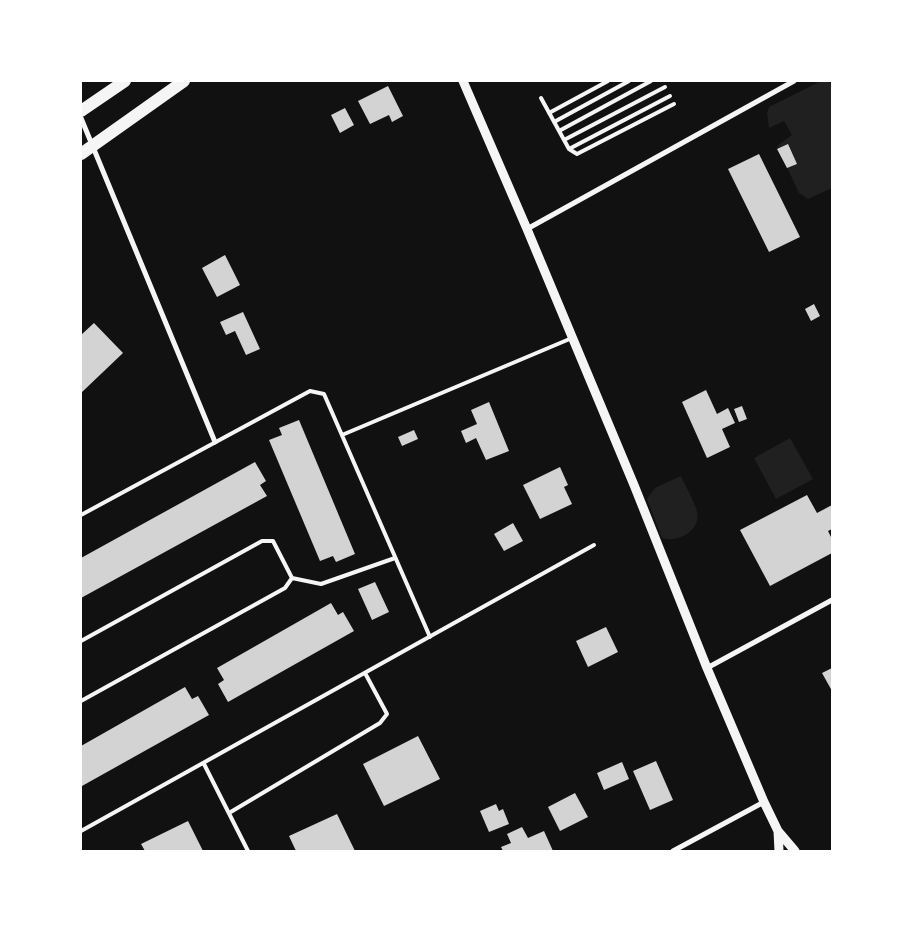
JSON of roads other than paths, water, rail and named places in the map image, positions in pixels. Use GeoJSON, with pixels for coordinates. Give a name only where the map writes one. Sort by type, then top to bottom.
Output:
{"type":"FeatureCollection","features":[{"type":"Feature","properties":{"kind":"main road"},"geometry":{"type":"LineString","coordinates":[[81,111],[125,81]]}},
{"type":"Feature","properties":{"kind":"main road"},"geometry":{"type":"LineString","coordinates":[[81,154],[184,81]]}},
{"type":"Feature","properties":{"kind":"street"},"geometry":{"type":"LineString","coordinates":[[463,81],[527,229],[764,802],[778,831],[796,851]]}},
{"type":"Feature","properties":{"kind":"street"},"geometry":{"type":"LineString","coordinates":[[527,229],[794,81]]}},
{"type":"Feature","properties":{"kind":"street"},"geometry":{"type":"LineString","coordinates":[[81,118],[215,442]]}},
{"type":"Feature","properties":{"kind":"street"},"geometry":{"type":"LineString","coordinates":[[707,668],[832,600]]}},
{"type":"Feature","properties":{"kind":"street"},"geometry":{"type":"LineString","coordinates":[[673,851],[764,802]]}},
{"type":"Feature","properties":{"kind":"street"},"geometry":{"type":"LineString","coordinates":[[778,831],[779,851]]}},
{"type":"Feature","properties":{"kind":"lane"},"geometry":{"type":"LineString","coordinates":[[549,113],[608,81]]}},
{"type":"Feature","properties":{"kind":"lane"},"geometry":{"type":"LineString","coordinates":[[554,122],[629,81]]}},
{"type":"Feature","properties":{"kind":"lane"},"geometry":{"type":"LineString","coordinates":[[559,131],[651,81]]}},
{"type":"Feature","properties":{"kind":"lane"},"geometry":{"type":"LineString","coordinates":[[564,140],[665,87]]}},
{"type":"Feature","properties":{"kind":"lane"},"geometry":{"type":"LineString","coordinates":[[569,149],[670,96]]}},
{"type":"Feature","properties":{"kind":"lane"},"geometry":{"type":"LineString","coordinates":[[541,98],[569,149],[577,154],[674,104]]}},
{"type":"Feature","properties":{"kind":"lane"},"geometry":{"type":"LineString","coordinates":[[342,436],[572,338]]}},
{"type":"Feature","properties":{"kind":"lane"},"geometry":{"type":"LineString","coordinates":[[81,515],[310,391],[324,394],[430,637]]}},
{"type":"Feature","properties":{"kind":"lane"},"geometry":{"type":"LineString","coordinates":[[81,641],[262,541],[273,541],[292,578]]}},
{"type":"Feature","properties":{"kind":"lane"},"geometry":{"type":"LineString","coordinates":[[81,831],[594,545]]}},
{"type":"Feature","properties":{"kind":"lane"},"geometry":{"type":"LineString","coordinates":[[292,578],[320,584],[396,558]]}},
{"type":"Feature","properties":{"kind":"lane"},"geometry":{"type":"LineString","coordinates":[[81,701],[285,588],[292,578]]}},
{"type":"Feature","properties":{"kind":"lane"},"geometry":{"type":"LineString","coordinates":[[229,813],[380,724],[387,714],[365,673]]}},
{"type":"Feature","properties":{"kind":"lane"},"geometry":{"type":"LineString","coordinates":[[204,764],[248,851]]}}]}
